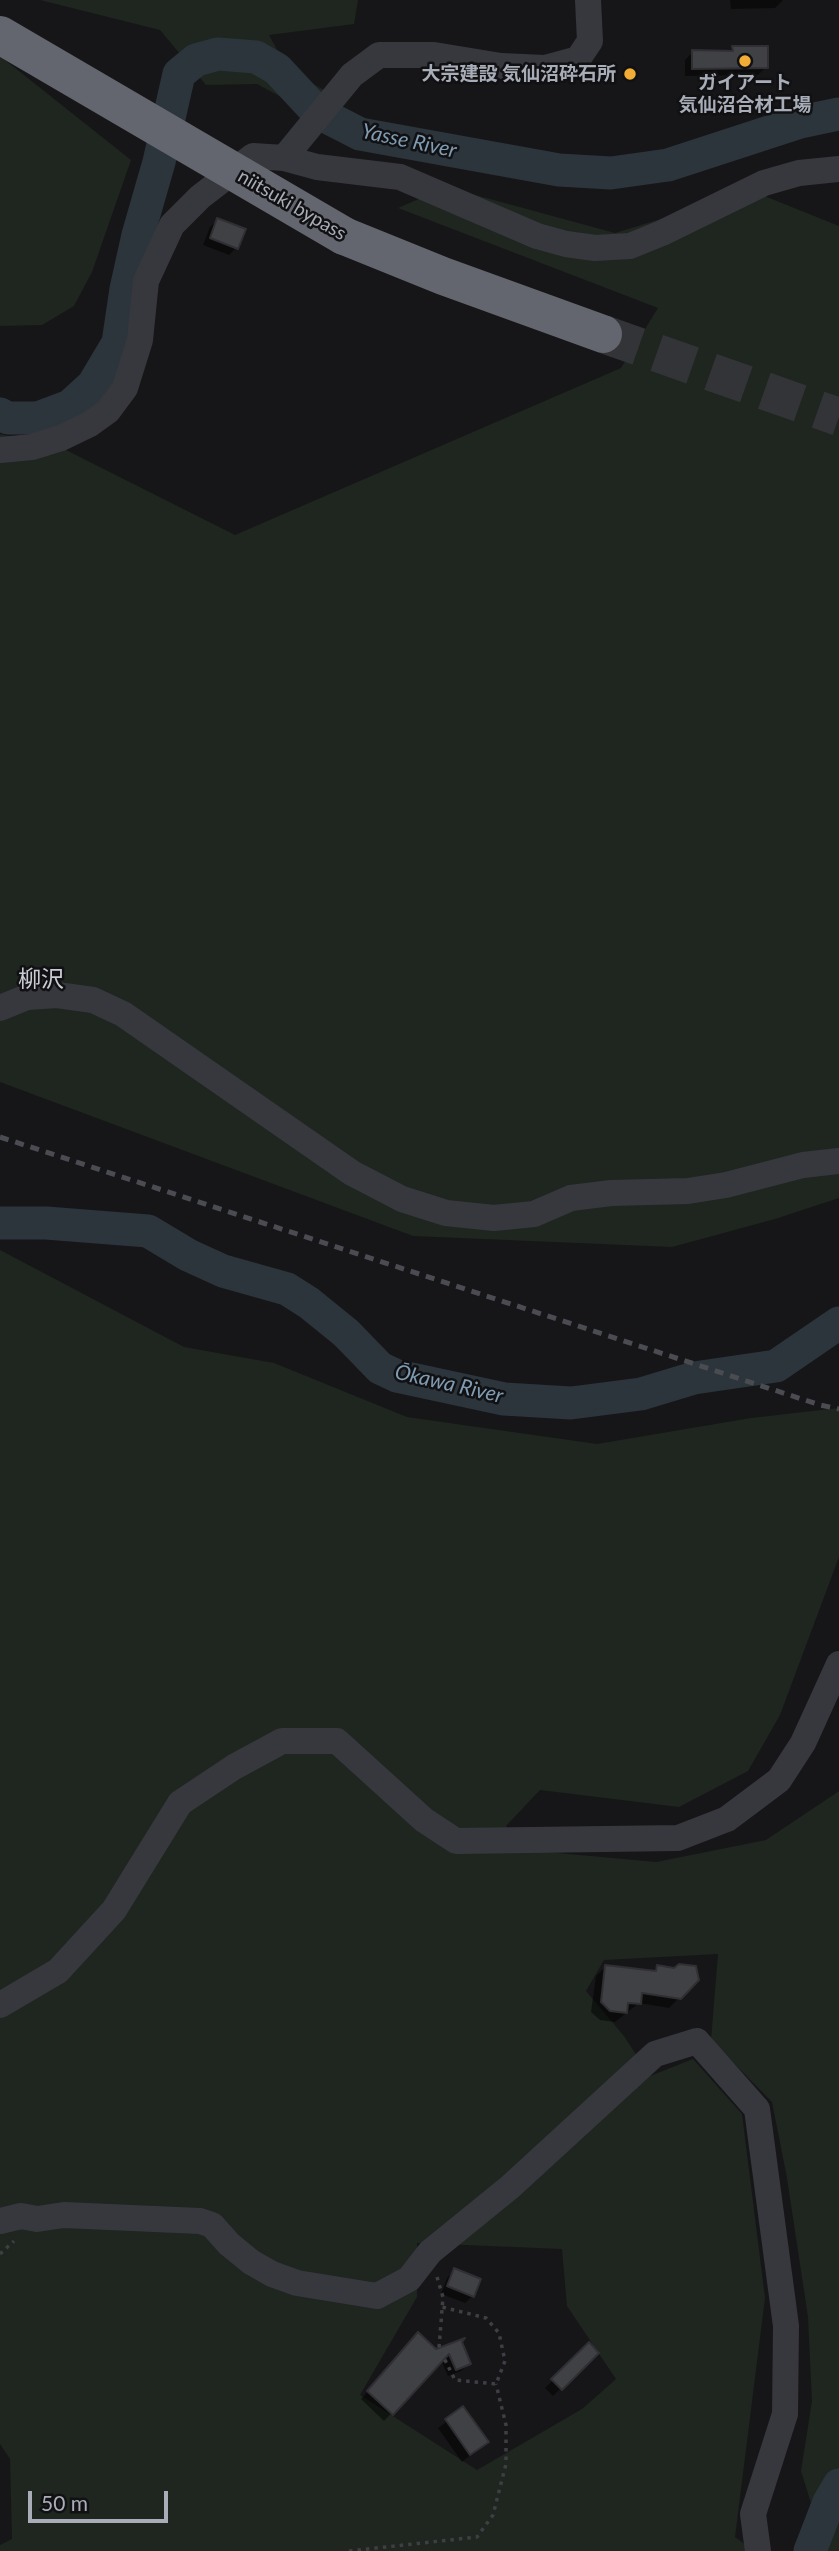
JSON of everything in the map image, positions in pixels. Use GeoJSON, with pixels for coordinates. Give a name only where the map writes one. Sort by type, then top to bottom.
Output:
{"type":"FeatureCollection","features":[{"type":"Feature","properties":{"kind":"highway","name":"niitsuki bypass"},"geometry":{"type":"LineString","coordinates":[[0,35],[344,236],[443,276],[603,334]]}},
{"type":"Feature","properties":{"kind":"street"},"geometry":{"type":"LineString","coordinates":[[284,158],[352,75],[379,55],[434,55],[501,66],[545,68],[578,59],[590,41],[588,0]]}},
{"type":"Feature","properties":{"kind":"street"},"geometry":{"type":"LineString","coordinates":[[0,450],[32,447],[61,438],[90,424],[108,411],[125,388],[140,340],[146,281],[172,225],[200,197],[253,156],[284,158],[317,167],[400,177],[537,236],[595,248],[629,246],[663,233],[764,183],[799,173],[839,169]]}},
{"type":"Feature","properties":{"kind":"street"},"geometry":{"type":"LineString","coordinates":[[0,1008],[27,997],[57,995],[93,1000],[123,1014],[352,1173],[402,1199],[446,1213],[494,1218],[534,1214],[571,1198],[611,1193],[688,1191],[726,1185],[803,1165],[839,1161]]}},
{"type":"Feature","properties":{"kind":"street"},"geometry":{"type":"LineString","coordinates":[[0,2006],[58,1971],[114,1910],[180,1803],[234,1767],[282,1741],[337,1741],[424,1820],[456,1841],[678,1838],[727,1819],[779,1780],[803,1743],[839,1664]]}},
{"type":"Feature","properties":{"kind":"street"},"geometry":{"type":"LineString","coordinates":[[0,2221],[21,2216],[37,2219],[64,2215],[200,2221],[212,2225],[244,2256],[272,2274],[297,2283],[377,2296],[409,2279],[430,2252],[510,2187],[655,2054],[697,2041],[757,2109],[786,2326],[785,2414],[753,2514],[758,2551]]}},
{"type":"Feature","properties":{"kind":"path"},"geometry":{"type":"LineString","coordinates":[[430,2252],[443,2297],[439,2348],[455,2380],[496,2384]]}},
{"type":"Feature","properties":{"kind":"path"},"geometry":{"type":"LineString","coordinates":[[349,2551],[477,2537],[493,2515],[506,2464],[506,2425],[496,2384],[505,2361],[499,2333],[486,2318],[442,2307]]}},
{"type":"Feature","properties":{"kind":"shaded area"},"geometry":{"type":"Polygon","coordinates":[[[40,0],[358,0],[354,24],[269,35],[287,68],[327,92],[301,108],[257,84],[206,85],[160,30],[40,0]]]}},
{"type":"Feature","properties":{"kind":"shaded area"},"geometry":{"type":"Polygon","coordinates":[[[0,56],[131,160],[92,272],[74,306],[42,325],[0,326],[0,56]]]}},
{"type":"Feature","properties":{"kind":"shaded area"},"geometry":{"type":"Polygon","coordinates":[[[446,187],[615,233],[752,191],[839,226],[839,1198],[775,1219],[672,1247],[413,1236],[0,1082],[0,434],[62,448],[235,535],[621,368],[658,308],[398,208],[446,187]]]}},
{"type":"Feature","properties":{"kind":"shaded area"},"geometry":{"type":"Polygon","coordinates":[[[0,1250],[184,1347],[274,1363],[407,1417],[597,1444],[751,1418],[839,1408],[839,1557],[780,1715],[748,1771],[679,1807],[540,1790],[506,1826],[525,1850],[656,1862],[766,1840],[839,1791],[839,2551],[826,2551],[801,2471],[812,2401],[808,2317],[787,2178],[772,2102],[711,2040],[718,1954],[604,1960],[586,1991],[624,2036],[650,2076],[693,2059],[742,2114],[765,2298],[735,2537],[754,2551],[0,2551],[0,2545],[12,2539],[10,2459],[0,2444],[0,1250]],[[417,2243],[417,2297],[360,2395],[477,2470],[582,2409],[616,2379],[567,2306],[562,2249],[417,2243]]]}},
{"type":"Feature","properties":{"kind":"building"},"geometry":{"type":"Polygon","coordinates":[[[732,46],[768,46],[768,68],[692,69],[692,50],[733,51],[732,46]]]}},
{"type":"Feature","properties":{"kind":"building"},"geometry":{"type":"Polygon","coordinates":[[[217,218],[246,229],[238,249],[210,238],[217,218]]]}},
{"type":"Feature","properties":{"kind":"building"},"geometry":{"type":"Polygon","coordinates":[[[679,1964],[696,1966],[699,1980],[681,1999],[642,1993],[641,2004],[628,2003],[627,2013],[610,2011],[601,2002],[605,1965],[656,1971],[657,1965],[674,1968],[679,1964]]]}},
{"type":"Feature","properties":{"kind":"building"},"geometry":{"type":"Polygon","coordinates":[[[454,2268],[481,2279],[474,2297],[447,2286],[454,2268]]]}},
{"type":"Feature","properties":{"kind":"building"},"geometry":{"type":"Polygon","coordinates":[[[418,2332],[436,2349],[465,2338],[462,2342],[471,2364],[456,2370],[449,2354],[393,2415],[367,2391],[418,2332]]]}},
{"type":"Feature","properties":{"kind":"building"},"geometry":{"type":"Polygon","coordinates":[[[589,2342],[599,2353],[562,2390],[551,2379],[589,2342]]]}},
{"type":"Feature","properties":{"kind":"building"},"geometry":{"type":"Polygon","coordinates":[[[463,2406],[489,2442],[470,2455],[445,2419],[463,2406]]]}},
{"type":"Feature","properties":{"kind":"waterway","name":"Yasse River"},"geometry":{"type":"LineString","coordinates":[[0,414],[8,418],[38,418],[70,406],[93,385],[118,343],[138,235],[159,162],[179,74],[196,60],[218,54],[256,57],[277,69],[317,112],[360,134],[559,170],[611,173],[668,165],[800,122],[839,114]]}},
{"type":"Feature","properties":{"kind":"waterway","name":"Ōkawa River"},"geometry":{"type":"LineString","coordinates":[[0,1223],[46,1223],[148,1231],[188,1255],[223,1271],[287,1289],[346,1333],[380,1368],[397,1376],[504,1399],[571,1403],[641,1394],[694,1378],[776,1366],[839,1323]]}},
{"type":"Feature","properties":{"kind":"waterway"},"geometry":{"type":"LineString","coordinates":[[810,2551],[829,2502],[839,2485]]}},
{"type":"Feature","properties":{"kind":"tunnel"},"geometry":{"type":"LineString","coordinates":[[603,334],[839,417]]}},
{"type":"Feature","properties":{"kind":"railway"},"geometry":{"type":"LineString","coordinates":[[0,1137],[839,1409]]}},
{"type":"Feature","properties":{"kind":"place","name":"ガイアート 気仙沼合材工場"},"geometry":{"type":"Point","coordinates":[745,61]}},
{"type":"Feature","properties":{"kind":"place","name":"大宗建設 気仙沼砕石所"},"geometry":{"type":"Point","coordinates":[630,74]}},
{"type":"Feature","properties":{"kind":"district","name":"柳沢"},"geometry":{"type":"Point","coordinates":[41,980]}}]}
